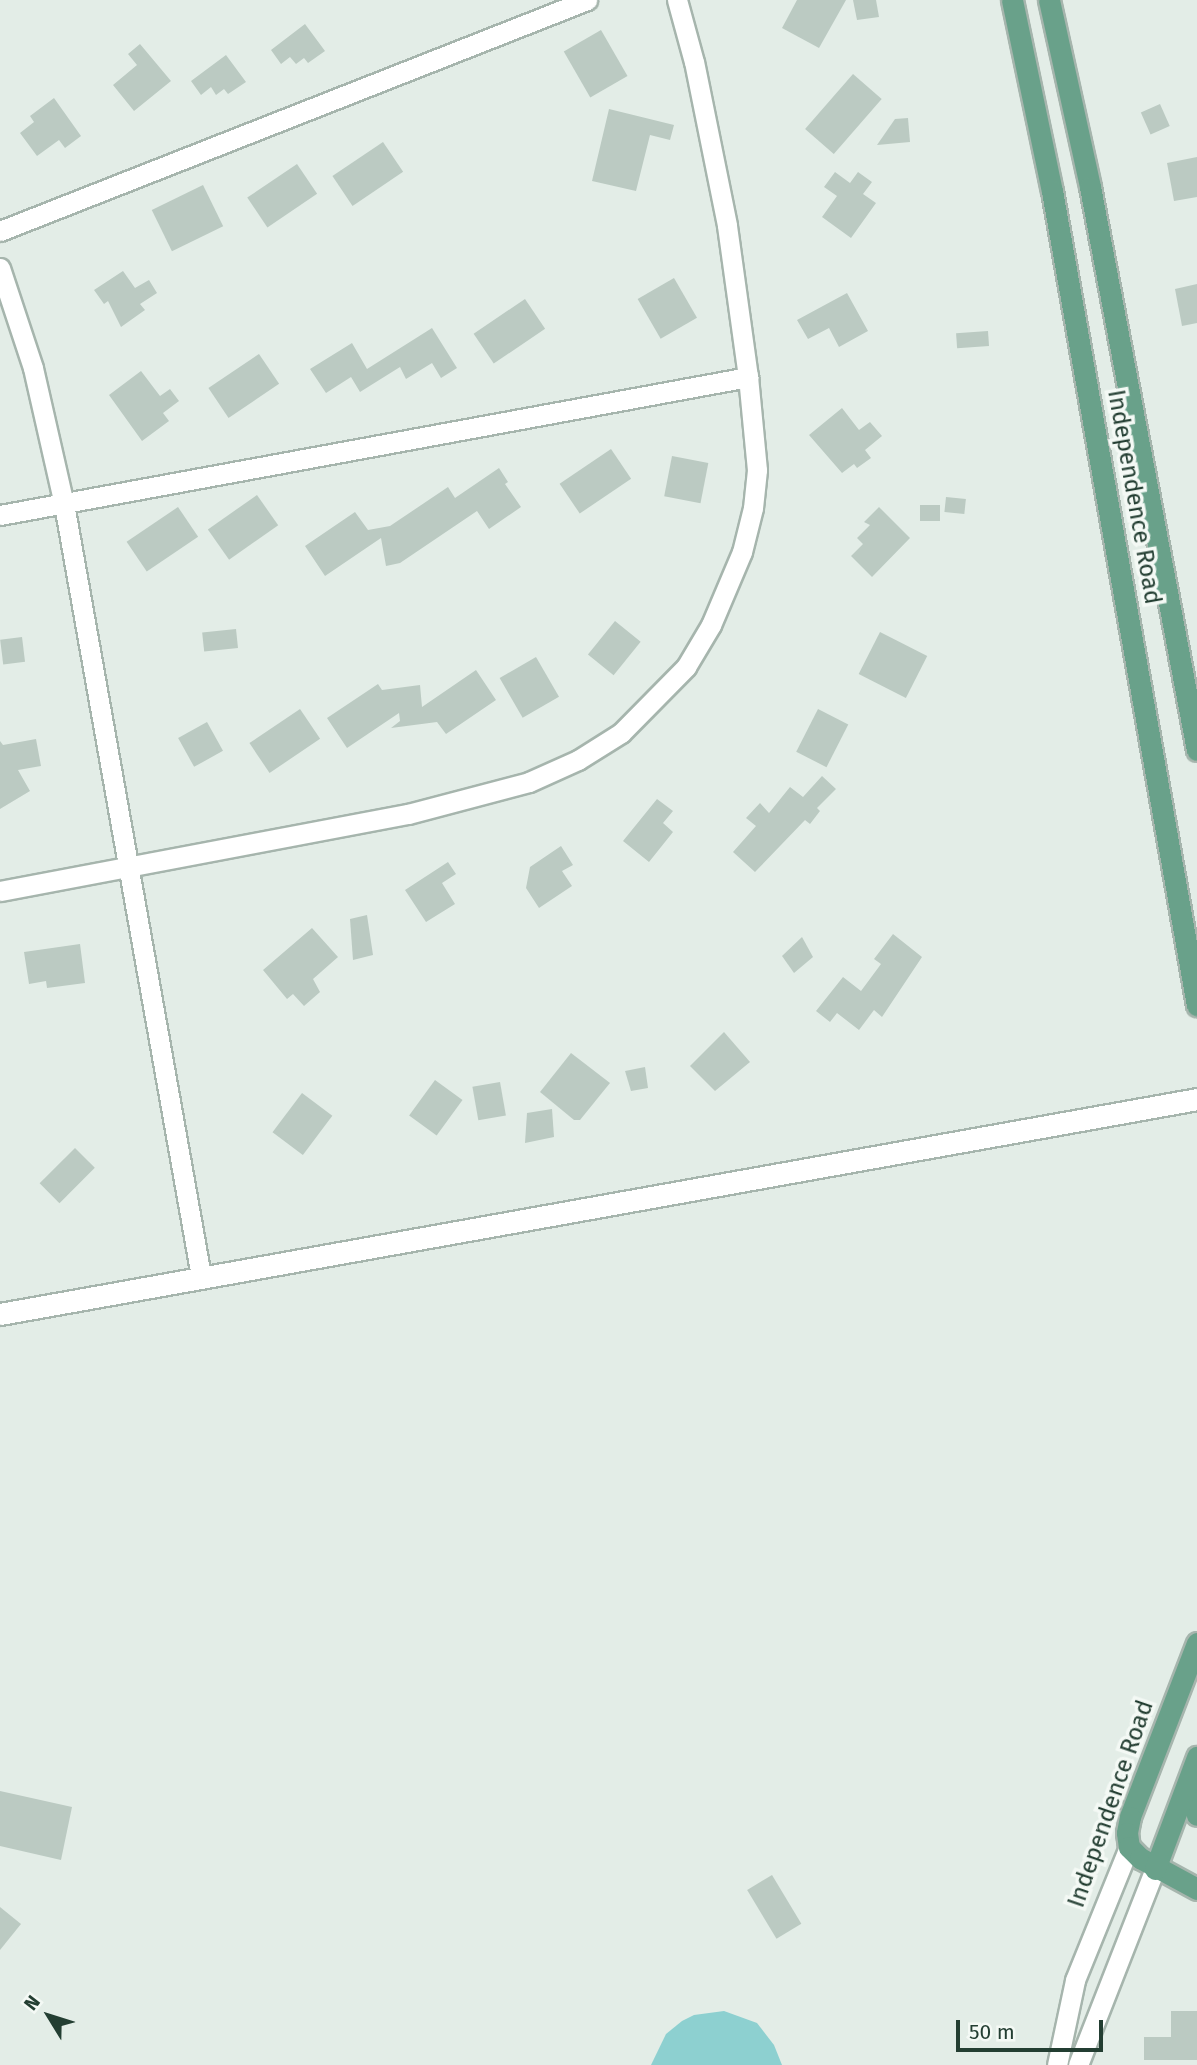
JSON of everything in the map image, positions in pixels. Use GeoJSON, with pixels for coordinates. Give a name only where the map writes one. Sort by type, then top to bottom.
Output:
{"type":"FeatureCollection","features":[{"type":"Feature","properties":{"kind":"main road","name":"Independence Road"},"geometry":{"type":"LineString","coordinates":[[1012,0],[1052,191],[1192,937],[1197,1005]]}},
{"type":"Feature","properties":{"kind":"main road","name":"Independence Road"},"geometry":{"type":"LineString","coordinates":[[1049,0],[1090,187],[1197,750]]}},
{"type":"Feature","properties":{"kind":"main road","name":"Independence Road"},"geometry":{"type":"LineString","coordinates":[[1129,1847],[1130,1817],[1197,1643]]}},
{"type":"Feature","properties":{"kind":"main road"},"geometry":{"type":"LineString","coordinates":[[1155,1869],[1197,1757]]}},
{"type":"Feature","properties":{"kind":"main road"},"geometry":{"type":"LineString","coordinates":[[1197,1764],[1192,1791],[1197,1815]]}},
{"type":"Feature","properties":{"kind":"main road"},"geometry":{"type":"LineString","coordinates":[[1129,1847],[1155,1869],[1197,1889]]}},
{"type":"Feature","properties":{"kind":"street"},"geometry":{"type":"LineString","coordinates":[[0,231],[587,0]]}},
{"type":"Feature","properties":{"kind":"street"},"geometry":{"type":"LineString","coordinates":[[0,891],[457,803],[529,782],[578,760],[621,733],[686,667],[711,625],[742,552],[753,508],[757,470],[748,377],[727,225],[694,62],[677,0]]}},
{"type":"Feature","properties":{"kind":"street"},"geometry":{"type":"LineString","coordinates":[[0,268],[33,368],[64,503],[201,1276]]}},
{"type":"Feature","properties":{"kind":"street"},"geometry":{"type":"LineString","coordinates":[[0,515],[748,377]]}},
{"type":"Feature","properties":{"kind":"street"},"geometry":{"type":"LineString","coordinates":[[0,1314],[1197,1098]]}},
{"type":"Feature","properties":{"kind":"street","name":"Independence Road"},"geometry":{"type":"LineString","coordinates":[[1057,2065],[1075,1980],[1129,1847]]}},
{"type":"Feature","properties":{"kind":"street"},"geometry":{"type":"LineString","coordinates":[[1078,2065],[1155,1869]]}},
{"type":"Feature","properties":{"kind":"water"},"geometry":{"type":"Polygon","coordinates":[[[724,2011],[757,2023],[774,2045],[782,2065],[651,2065],[666,2034],[682,2021],[694,2015],[724,2011]]]}},
{"type":"Feature","properties":{"kind":"building"},"geometry":{"type":"Polygon","coordinates":[[[797,0],[846,0],[819,48],[782,28],[797,0]]]}},
{"type":"Feature","properties":{"kind":"building"},"geometry":{"type":"Polygon","coordinates":[[[853,0],[876,0],[879,17],[857,20],[853,0]]]}},
{"type":"Feature","properties":{"kind":"building"},"geometry":{"type":"Polygon","coordinates":[[[305,24],[325,51],[308,63],[304,58],[296,64],[290,57],[281,64],[271,50],[305,24]]]}},
{"type":"Feature","properties":{"kind":"building"},"geometry":{"type":"Polygon","coordinates":[[[601,30],[628,76],[590,97],[564,52],[601,30]]]}},
{"type":"Feature","properties":{"kind":"building"},"geometry":{"type":"Polygon","coordinates":[[[140,44],[171,81],[134,111],[113,85],[137,65],[128,54],[140,44]]]}},
{"type":"Feature","properties":{"kind":"building"},"geometry":{"type":"Polygon","coordinates":[[[226,55],[246,82],[228,94],[224,89],[216,95],[211,87],[201,95],[191,81],[226,55]]]}},
{"type":"Feature","properties":{"kind":"building"},"geometry":{"type":"Polygon","coordinates":[[[853,74],[882,99],[834,154],[805,129],[853,74]]]}},
{"type":"Feature","properties":{"kind":"building"},"geometry":{"type":"Polygon","coordinates":[[[54,98],[81,136],[65,148],[59,140],[37,156],[20,133],[34,122],[30,116],[54,98]]]}},
{"type":"Feature","properties":{"kind":"building"},"geometry":{"type":"Polygon","coordinates":[[[1160,104],[1170,126],[1151,134],[1141,113],[1160,104]]]}},
{"type":"Feature","properties":{"kind":"building"},"geometry":{"type":"Polygon","coordinates":[[[609,109],[674,125],[670,140],[650,135],[636,191],[592,181],[609,109]]]}},
{"type":"Feature","properties":{"kind":"building"},"geometry":{"type":"Polygon","coordinates":[[[908,118],[910,142],[877,145],[895,119],[908,118]]]}},
{"type":"Feature","properties":{"kind":"building"},"geometry":{"type":"Polygon","coordinates":[[[383,142],[403,172],[353,206],[332,176],[383,142]]]}},
{"type":"Feature","properties":{"kind":"building"},"geometry":{"type":"Polygon","coordinates":[[[1197,157],[1197,197],[1174,201],[1167,163],[1197,157]]]}},
{"type":"Feature","properties":{"kind":"building"},"geometry":{"type":"Polygon","coordinates":[[[297,164],[317,194],[267,227],[247,198],[297,164]]]}},
{"type":"Feature","properties":{"kind":"building"},"geometry":{"type":"Polygon","coordinates":[[[835,172],[850,183],[858,172],[872,182],[863,194],[876,203],[851,238],[822,217],[837,196],[824,187],[835,172]]]}},
{"type":"Feature","properties":{"kind":"building"},"geometry":{"type":"Polygon","coordinates":[[[203,185],[223,226],[172,251],[152,210],[203,185]]]}},
{"type":"Feature","properties":{"kind":"building"},"geometry":{"type":"Polygon","coordinates":[[[123,271],[135,288],[149,280],[157,293],[140,304],[145,310],[121,327],[108,301],[104,304],[94,290],[123,271]]]}},
{"type":"Feature","properties":{"kind":"building"},"geometry":{"type":"Polygon","coordinates":[[[674,278],[697,318],[661,339],[638,299],[674,278]]]}},
{"type":"Feature","properties":{"kind":"building"},"geometry":{"type":"Polygon","coordinates":[[[1197,284],[1197,323],[1182,326],[1175,289],[1197,284]]]}},
{"type":"Feature","properties":{"kind":"building"},"geometry":{"type":"Polygon","coordinates":[[[847,293],[868,331],[839,347],[829,328],[808,339],[797,320],[847,293]]]}},
{"type":"Feature","properties":{"kind":"building"},"geometry":{"type":"Polygon","coordinates":[[[525,299],[545,329],[494,364],[474,334],[525,299]]]}},
{"type":"Feature","properties":{"kind":"building"},"geometry":{"type":"Polygon","coordinates":[[[432,328],[457,368],[441,378],[432,363],[406,379],[400,367],[360,392],[351,377],[326,393],[310,369],[352,343],[367,369],[432,328]]]}},
{"type":"Feature","properties":{"kind":"building"},"geometry":{"type":"Polygon","coordinates":[[[988,331],[989,346],[957,348],[956,333],[988,331]]]}},
{"type":"Feature","properties":{"kind":"building"},"geometry":{"type":"Polygon","coordinates":[[[259,354],[279,384],[229,418],[208,388],[259,354]]]}},
{"type":"Feature","properties":{"kind":"building"},"geometry":{"type":"Polygon","coordinates":[[[141,371],[160,396],[170,389],[179,401],[163,413],[169,421],[142,441],[109,395],[141,371]]]}},
{"type":"Feature","properties":{"kind":"building"},"geometry":{"type":"Polygon","coordinates":[[[842,408],[859,430],[870,422],[882,436],[865,450],[871,458],[857,468],[854,464],[842,473],[809,435],[842,408]]]}},
{"type":"Feature","properties":{"kind":"building"},"geometry":{"type":"Polygon","coordinates":[[[611,449],[631,479],[580,514],[560,484],[611,449]]]}},
{"type":"Feature","properties":{"kind":"building"},"geometry":{"type":"Polygon","coordinates":[[[672,456],[708,463],[700,503],[664,496],[672,456]]]}},
{"type":"Feature","properties":{"kind":"building"},"geometry":{"type":"Polygon","coordinates":[[[499,468],[508,482],[505,484],[521,507],[489,529],[477,511],[400,563],[386,566],[381,538],[325,576],[305,546],[355,512],[368,530],[390,526],[448,487],[455,498],[499,468]]]}},
{"type":"Feature","properties":{"kind":"building"},"geometry":{"type":"Polygon","coordinates":[[[257,495],[278,525],[229,560],[208,529],[257,495]]]}},
{"type":"Feature","properties":{"kind":"building"},"geometry":{"type":"Polygon","coordinates":[[[946,497],[966,499],[964,514],[944,512],[946,497]]]}},
{"type":"Feature","properties":{"kind":"building"},"geometry":{"type":"Polygon","coordinates":[[[920,505],[940,505],[940,521],[920,521],[920,505]]]}},
{"type":"Feature","properties":{"kind":"building"},"geometry":{"type":"Polygon","coordinates":[[[178,507],[198,537],[147,572],[127,542],[178,507]]]}},
{"type":"Feature","properties":{"kind":"building"},"geometry":{"type":"Polygon","coordinates":[[[879,507],[910,538],[872,577],[851,556],[863,544],[857,538],[870,525],[864,522],[879,507]]]}},
{"type":"Feature","properties":{"kind":"building"},"geometry":{"type":"Polygon","coordinates":[[[615,621],[641,642],[614,675],[588,654],[615,621]]]}},
{"type":"Feature","properties":{"kind":"building"},"geometry":{"type":"Polygon","coordinates":[[[236,629],[238,648],[204,651],[202,633],[236,629]]]}},
{"type":"Feature","properties":{"kind":"building"},"geometry":{"type":"Polygon","coordinates":[[[880,632],[927,656],[906,698],[859,674],[880,632]]]}},
{"type":"Feature","properties":{"kind":"building"},"geometry":{"type":"Polygon","coordinates":[[[22,637],[25,662],[3,664],[0,640],[22,637]]]}},
{"type":"Feature","properties":{"kind":"building"},"geometry":{"type":"Polygon","coordinates":[[[536,657],[559,697],[523,718],[500,678],[536,657]]]}},
{"type":"Feature","properties":{"kind":"building"},"geometry":{"type":"Polygon","coordinates":[[[476,670],[496,700],[446,734],[437,722],[391,728],[400,721],[399,713],[347,748],[327,718],[378,684],[382,690],[420,685],[422,707],[476,670]]]}},
{"type":"Feature","properties":{"kind":"building"},"geometry":{"type":"Polygon","coordinates":[[[300,709],[320,739],[270,773],[249,743],[300,709]]]}},
{"type":"Feature","properties":{"kind":"building"},"geometry":{"type":"Polygon","coordinates":[[[818,709],[848,724],[827,767],[796,752],[818,709]]]}},
{"type":"Feature","properties":{"kind":"building"},"geometry":{"type":"Polygon","coordinates":[[[207,722],[223,751],[194,767],[178,738],[207,722]]]}},
{"type":"Feature","properties":{"kind":"building"},"geometry":{"type":"Polygon","coordinates":[[[36,739],[41,766],[18,770],[30,791],[0,809],[0,741],[3,745],[36,739]]]}},
{"type":"Feature","properties":{"kind":"building"},"geometry":{"type":"Polygon","coordinates":[[[822,776],[836,789],[817,808],[820,811],[810,824],[805,820],[755,872],[733,852],[756,826],[746,818],[760,803],[769,813],[790,787],[803,797],[822,776]]]}},
{"type":"Feature","properties":{"kind":"building"},"geometry":{"type":"Polygon","coordinates":[[[657,799],[673,811],[663,823],[673,832],[649,862],[623,841],[657,799]]]}},
{"type":"Feature","properties":{"kind":"building"},"geometry":{"type":"Polygon","coordinates":[[[561,846],[573,865],[562,871],[572,886],[539,908],[526,888],[530,867],[561,846]]]}},
{"type":"Feature","properties":{"kind":"building"},"geometry":{"type":"Polygon","coordinates":[[[448,862],[456,874],[442,883],[455,904],[426,922],[405,890],[448,862]]]}},
{"type":"Feature","properties":{"kind":"building"},"geometry":{"type":"Polygon","coordinates":[[[367,915],[373,955],[353,960],[350,919],[367,915]]]}},
{"type":"Feature","properties":{"kind":"building"},"geometry":{"type":"Polygon","coordinates":[[[312,928],[338,957],[313,979],[320,992],[304,1006],[293,994],[287,999],[263,970],[312,928]]]}},
{"type":"Feature","properties":{"kind":"building"},"geometry":{"type":"Polygon","coordinates":[[[893,934],[922,957],[882,1017],[874,1010],[859,1030],[837,1013],[830,1022],[816,1011],[843,977],[861,991],[881,964],[874,959],[893,934]]]}},
{"type":"Feature","properties":{"kind":"building"},"geometry":{"type":"Polygon","coordinates":[[[802,937],[813,957],[794,973],[782,956],[802,937]]]}},
{"type":"Feature","properties":{"kind":"building"},"geometry":{"type":"Polygon","coordinates":[[[80,944],[85,983],[47,988],[46,981],[29,984],[24,952],[80,944]]]}},
{"type":"Feature","properties":{"kind":"building"},"geometry":{"type":"Polygon","coordinates":[[[724,1032],[750,1062],[715,1091],[690,1066],[724,1032]]]}},
{"type":"Feature","properties":{"kind":"building"},"geometry":{"type":"Polygon","coordinates":[[[571,1053],[610,1083],[580,1120],[574,1120],[540,1092],[571,1053]]]}},
{"type":"Feature","properties":{"kind":"building"},"geometry":{"type":"Polygon","coordinates":[[[645,1067],[648,1088],[631,1091],[625,1071],[645,1067]]]}},
{"type":"Feature","properties":{"kind":"building"},"geometry":{"type":"Polygon","coordinates":[[[435,1080],[463,1100],[437,1136],[409,1116],[435,1080]]]}},
{"type":"Feature","properties":{"kind":"building"},"geometry":{"type":"Polygon","coordinates":[[[500,1082],[506,1115],[478,1120],[472,1087],[500,1082]]]}},
{"type":"Feature","properties":{"kind":"building"},"geometry":{"type":"Polygon","coordinates":[[[302,1093],[332,1116],[303,1155],[273,1132],[302,1093]]]}},
{"type":"Feature","properties":{"kind":"building"},"geometry":{"type":"Polygon","coordinates":[[[552,1109],[554,1137],[525,1143],[527,1113],[552,1109]]]}},
{"type":"Feature","properties":{"kind":"building"},"geometry":{"type":"Polygon","coordinates":[[[75,1148],[95,1168],[59,1203],[40,1183],[75,1148]]]}},
{"type":"Feature","properties":{"kind":"building"},"geometry":{"type":"Polygon","coordinates":[[[0,1791],[72,1807],[61,1860],[0,1846],[0,1791]]]}},
{"type":"Feature","properties":{"kind":"building"},"geometry":{"type":"Polygon","coordinates":[[[772,1875],[801,1924],[776,1939],[747,1890],[772,1875]]]}},
{"type":"Feature","properties":{"kind":"building"},"geometry":{"type":"Polygon","coordinates":[[[0,1907],[21,1924],[0,1950],[0,1907]]]}},
{"type":"Feature","properties":{"kind":"building"},"geometry":{"type":"Polygon","coordinates":[[[1171,2011],[1197,2011],[1197,2060],[1144,2060],[1144,2037],[1171,2037],[1171,2011]]]}}]}
